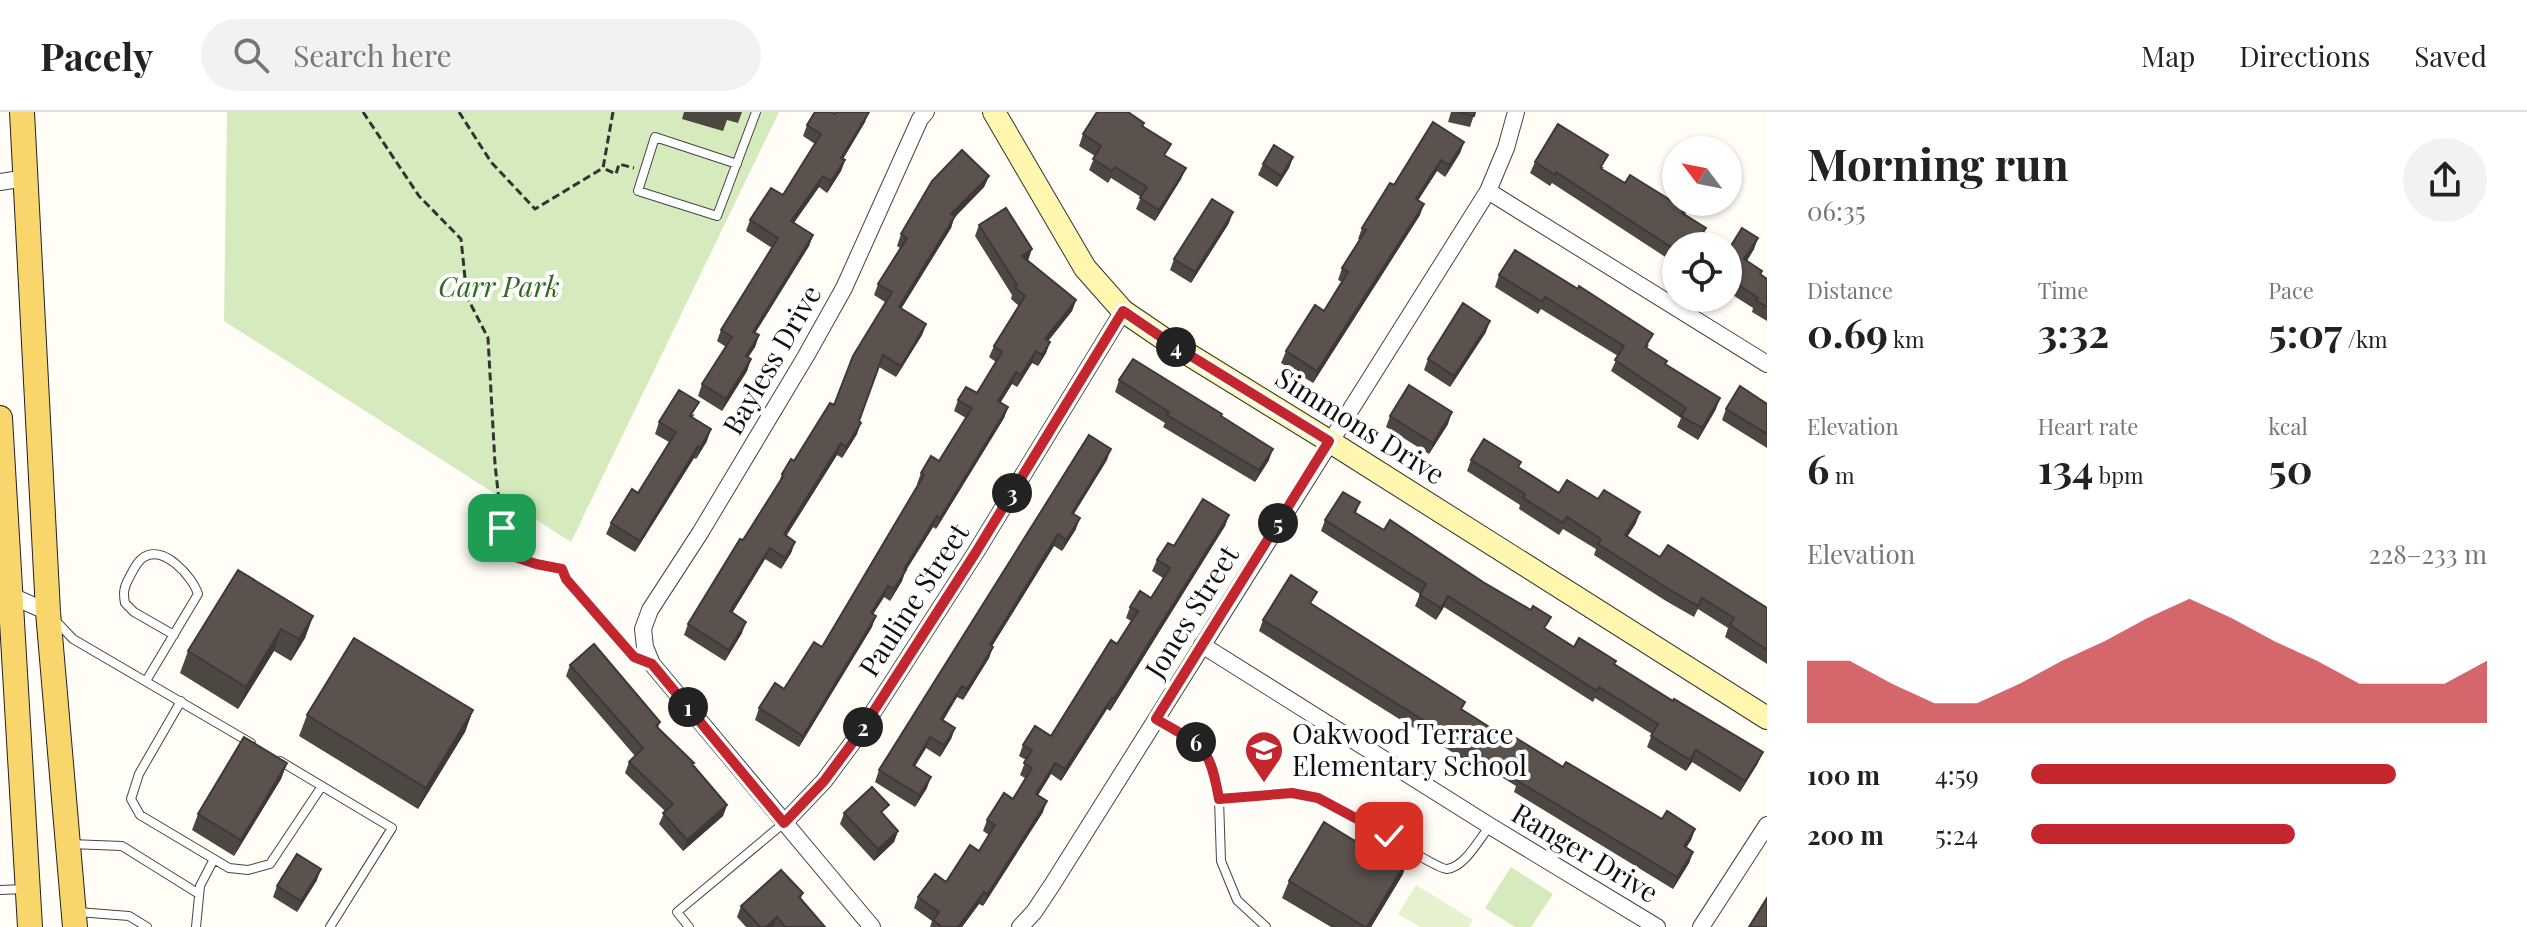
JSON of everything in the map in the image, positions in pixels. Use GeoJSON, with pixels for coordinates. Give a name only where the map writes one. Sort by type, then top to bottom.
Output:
{"type":"FeatureCollection","features":[{"type":"Feature","properties":{"kind":"main road"},"geometry":{"type":"LineString","coordinates":[[22,112],[48,612],[74,920]]}},
{"type":"Feature","properties":{"kind":"main road"},"geometry":{"type":"LineString","coordinates":[[0,418],[6,593],[30,927]]}},
{"type":"Feature","properties":{"kind":"street","name":"Bayless Drive"},"geometry":{"type":"LineString","coordinates":[[652,664],[645,647],[644,623],[650,610],[806,356],[844,288],[920,119],[926,112]]}},
{"type":"Feature","properties":{"kind":"street","name":"Simmons Drive"},"geometry":{"type":"LineString","coordinates":[[994,112],[1085,268],[1123,311],[1158,336],[1767,718]]}},
{"type":"Feature","properties":{"kind":"street","name":"Jones Street"},"geometry":{"type":"LineString","coordinates":[[1020,927],[1034,912],[1488,191],[1506,148],[1516,112]]}},
{"type":"Feature","properties":{"kind":"street"},"geometry":{"type":"LineString","coordinates":[[0,182],[26,178]]}},
{"type":"Feature","properties":{"kind":"street"},"geometry":{"type":"LineString","coordinates":[[1488,191],[1767,364]]}},
{"type":"Feature","properties":{"kind":"street","name":"Pauline Street"},"geometry":{"type":"LineString","coordinates":[[784,823],[824,781],[859,734],[976,552],[1123,311]]}},
{"type":"Feature","properties":{"kind":"street"},"geometry":{"type":"LineString","coordinates":[[6,593],[48,612]]}},
{"type":"Feature","properties":{"kind":"street","name":"Ranger Drive"},"geometry":{"type":"LineString","coordinates":[[1202,645],[1657,927]]}},
{"type":"Feature","properties":{"kind":"street"},"geometry":{"type":"LineString","coordinates":[[652,664],[872,927]]}},
{"type":"Feature","properties":{"kind":"street"},"geometry":{"type":"LineString","coordinates":[[1701,927],[1767,825]]}},
{"type":"Feature","properties":{"kind":"lane"},"geometry":{"type":"LineString","coordinates":[[737,164],[655,137],[638,191],[717,216],[737,164],[756,112]]}},
{"type":"Feature","properties":{"kind":"lane"},"geometry":{"type":"LineString","coordinates":[[146,681],[174,635],[198,594],[194,580],[180,567],[158,554],[145,556],[135,566],[125,586],[125,603],[134,612],[174,635]]}},
{"type":"Feature","properties":{"kind":"lane"},"geometry":{"type":"LineString","coordinates":[[48,612],[73,639],[255,746]]}},
{"type":"Feature","properties":{"kind":"lane"},"geometry":{"type":"LineString","coordinates":[[181,701],[139,774],[131,799],[140,815],[229,868],[248,870],[270,864],[322,786]]}},
{"type":"Feature","properties":{"kind":"lane"},"geometry":{"type":"LineString","coordinates":[[1156,719],[1202,746],[1213,766],[1219,799],[1221,861],[1237,900],[1266,927]]}},
{"type":"Feature","properties":{"kind":"lane"},"geometry":{"type":"LineString","coordinates":[[268,754],[392,828],[330,927]]}},
{"type":"Feature","properties":{"kind":"lane"},"geometry":{"type":"LineString","coordinates":[[1219,799],[1292,793],[1318,798],[1389,836],[1440,869],[1451,869],[1463,860],[1490,826]]}},
{"type":"Feature","properties":{"kind":"lane"},"geometry":{"type":"LineString","coordinates":[[689,927],[677,912],[784,823]]}},
{"type":"Feature","properties":{"kind":"lane"},"geometry":{"type":"LineString","coordinates":[[68,843],[122,846],[199,894]]}},
{"type":"Feature","properties":{"kind":"lane"},"geometry":{"type":"LineString","coordinates":[[196,927],[200,886],[214,859]]}},
{"type":"Feature","properties":{"kind":"lane"},"geometry":{"type":"LineString","coordinates":[[0,890],[28,889]]}},
{"type":"Feature","properties":{"kind":"lane"},"geometry":{"type":"LineString","coordinates":[[74,920],[129,916],[147,927]]}},
{"type":"Feature","properties":{"kind":"path"},"geometry":{"type":"LineString","coordinates":[[363,112],[419,196],[461,239],[467,297],[488,338],[502,528],[501,552],[562,569],[566,579],[634,657],[652,664]]}},
{"type":"Feature","properties":{"kind":"path"},"geometry":{"type":"LineString","coordinates":[[459,112],[491,162],[535,209],[603,168],[613,112]]}},
{"type":"Feature","properties":{"kind":"path"},"geometry":{"type":"LineString","coordinates":[[603,168],[616,174],[619,164],[644,172]]}},
{"type":"Feature","properties":{"kind":"green space","name":"Carr Park"},"geometry":{"type":"Polygon","coordinates":[[[227,112],[779,112],[571,542],[224,321],[227,112]]]}},
{"type":"Feature","properties":{"kind":"green space"},"geometry":{"type":"Polygon","coordinates":[[[1511,867],[1553,894],[1531,927],[1515,927],[1485,908],[1511,867]]]}},
{"type":"Feature","properties":{"kind":"green space"},"geometry":{"type":"Polygon","coordinates":[[[1416,885],[1473,920],[1469,927],[1420,927],[1398,914],[1416,885]]]}},
{"type":"Feature","properties":{"kind":"building"},"geometry":{"type":"Polygon","coordinates":[[[815,112],[869,112],[831,181],[823,176],[791,221],[813,235],[753,332],[759,335],[746,356],[751,359],[726,399],[702,384],[732,337],[721,330],[778,238],[750,220],[771,188],[783,195],[821,134],[807,125],[815,112]]]}},
{"type":"Feature","properties":{"kind":"building"},"geometry":{"type":"Polygon","coordinates":[[[1097,112],[1128,112],[1144,123],[1142,126],[1171,144],[1164,155],[1186,168],[1159,210],[1140,198],[1147,187],[1115,167],[1112,171],[1093,159],[1101,146],[1083,134],[1097,112]]]}},
{"type":"Feature","properties":{"kind":"building"},"geometry":{"type":"Polygon","coordinates":[[[1433,122],[1464,142],[1449,165],[1441,160],[1416,199],[1424,204],[1317,371],[1286,351],[1315,305],[1324,311],[1348,272],[1342,268],[1366,230],[1362,228],[1390,183],[1394,185],[1433,122]]]}},
{"type":"Feature","properties":{"kind":"building"},"geometry":{"type":"Polygon","coordinates":[[[1558,124],[1608,155],[1600,168],[1625,183],[1630,175],[1662,195],[1662,216],[1687,216],[1706,228],[1703,232],[1662,232],[1662,241],[1556,172],[1555,175],[1535,162],[1558,124]]]}},
{"type":"Feature","properties":{"kind":"building"},"geometry":{"type":"Polygon","coordinates":[[[1274,145],[1293,157],[1281,176],[1263,164],[1274,145]]]}},
{"type":"Feature","properties":{"kind":"building"},"geometry":{"type":"Polygon","coordinates":[[[962,150],[989,176],[951,214],[955,216],[899,307],[926,324],[901,366],[883,355],[859,421],[861,423],[846,447],[841,443],[784,534],[795,542],[785,558],[770,548],[730,611],[746,622],[729,650],[688,624],[784,475],[791,459],[794,461],[830,403],[834,405],[853,356],[892,292],[878,284],[907,238],[901,234],[932,181],[962,150]]]}},
{"type":"Feature","properties":{"kind":"building"},"geometry":{"type":"Polygon","coordinates":[[[1212,199],[1233,212],[1195,272],[1174,259],[1212,199]]]}},
{"type":"Feature","properties":{"kind":"building"},"geometry":{"type":"Polygon","coordinates":[[[1006,208],[1032,249],[1022,256],[1076,300],[1045,339],[1050,342],[1042,355],[1036,351],[1021,375],[1016,372],[998,401],[1008,407],[894,589],[888,586],[871,613],[876,616],[803,736],[759,708],[775,683],[784,689],[814,642],[822,647],[924,475],[921,473],[931,456],[939,461],[972,408],[958,400],[966,387],[977,393],[1002,352],[994,346],[1025,296],[1015,288],[1017,285],[979,225],[1006,208]]]}},
{"type":"Feature","properties":{"kind":"building"},"geometry":{"type":"Polygon","coordinates":[[[1742,228],[1758,238],[1744,259],[1762,271],[1760,274],[1767,279],[1767,307],[1742,287],[1742,232],[1740,232],[1742,228]]]}},
{"type":"Feature","properties":{"kind":"building"},"geometry":{"type":"Polygon","coordinates":[[[1515,250],[1578,289],[1579,286],[1653,334],[1645,347],[1667,361],[1665,364],[1720,398],[1702,428],[1681,416],[1686,408],[1615,360],[1624,346],[1545,297],[1542,302],[1499,275],[1515,250]]]}},
{"type":"Feature","properties":{"kind":"building"},"geometry":{"type":"Polygon","coordinates":[[[1463,303],[1490,321],[1454,376],[1428,359],[1463,303]]]}},
{"type":"Feature","properties":{"kind":"building"},"geometry":{"type":"Polygon","coordinates":[[[1133,359],[1273,449],[1259,470],[1167,415],[1169,412],[1119,380],[1133,359]]]}},
{"type":"Feature","properties":{"kind":"building"},"geometry":{"type":"Polygon","coordinates":[[[1409,385],[1452,412],[1433,443],[1390,416],[1409,385]]]}},
{"type":"Feature","properties":{"kind":"building"},"geometry":{"type":"Polygon","coordinates":[[[1740,386],[1767,404],[1767,434],[1726,409],[1740,386]]]}},
{"type":"Feature","properties":{"kind":"building"},"geometry":{"type":"Polygon","coordinates":[[[679,390],[699,402],[690,416],[711,429],[640,541],[611,523],[632,489],[638,493],[676,432],[659,422],[679,390]]]}},
{"type":"Feature","properties":{"kind":"building"},"geometry":{"type":"Polygon","coordinates":[[[1089,435],[1111,449],[1072,513],[1080,518],[1066,540],[1058,534],[990,645],[993,647],[967,689],[962,686],[941,719],[955,728],[944,745],[930,737],[913,765],[931,777],[919,795],[879,770],[1089,435]]]}},
{"type":"Feature","properties":{"kind":"building"},"geometry":{"type":"Polygon","coordinates":[[[1484,439],[1521,462],[1518,467],[1559,493],[1567,480],[1598,499],[1604,490],[1640,512],[1625,535],[1660,557],[1668,545],[1767,608],[1767,650],[1730,625],[1734,618],[1702,598],[1698,606],[1670,590],[1598,544],[1601,539],[1567,517],[1563,523],[1523,498],[1525,494],[1471,460],[1484,439]]]}},
{"type":"Feature","properties":{"kind":"building"},"geometry":{"type":"Polygon","coordinates":[[[1343,492],[1360,502],[1354,512],[1384,530],[1390,520],[1483,582],[1531,610],[1533,606],[1551,617],[1544,628],[1574,647],[1579,638],[1673,701],[1763,752],[1745,781],[1696,750],[1690,760],[1651,736],[1658,724],[1599,687],[1597,691],[1448,596],[1441,608],[1420,595],[1426,584],[1325,520],[1343,492]]]}},
{"type":"Feature","properties":{"kind":"building"},"geometry":{"type":"Polygon","coordinates":[[[1203,499],[1229,515],[1114,699],[1065,769],[1055,763],[1036,794],[1047,801],[987,895],[984,892],[958,927],[942,927],[933,920],[939,912],[918,897],[935,874],[946,882],[970,845],[979,851],[995,825],[987,820],[1004,793],[1013,799],[1032,768],[1024,763],[1032,750],[1023,745],[1035,726],[1051,736],[1111,640],[1117,644],[1138,611],[1130,607],[1140,591],[1151,598],[1170,568],[1157,560],[1168,543],[1174,546],[1203,499]]]}},
{"type":"Feature","properties":{"kind":"building"},"geometry":{"type":"Polygon","coordinates":[[[238,570],[313,616],[299,639],[281,629],[246,687],[188,651],[238,570]]]}},
{"type":"Feature","properties":{"kind":"building"},"geometry":{"type":"Polygon","coordinates":[[[1291,575],[1317,592],[1310,603],[1465,702],[1461,709],[1513,742],[1516,738],[1563,767],[1566,762],[1662,819],[1667,811],[1695,829],[1684,846],[1693,852],[1677,877],[1518,781],[1522,775],[1494,759],[1492,763],[1263,620],[1291,575]]]}},
{"type":"Feature","properties":{"kind":"building"},"geometry":{"type":"Polygon","coordinates":[[[354,638],[473,710],[426,788],[307,715],[354,638]]]}},
{"type":"Feature","properties":{"kind":"building"},"geometry":{"type":"Polygon","coordinates":[[[594,644],[660,722],[656,726],[694,763],[727,805],[687,840],[663,813],[673,804],[629,762],[643,748],[570,665],[594,644]]]}},
{"type":"Feature","properties":{"kind":"building"},"geometry":{"type":"Polygon","coordinates":[[[244,737],[287,763],[241,840],[198,814],[244,737]]]}},
{"type":"Feature","properties":{"kind":"building"},"geometry":{"type":"Polygon","coordinates":[[[872,787],[889,805],[881,812],[898,831],[878,849],[844,813],[872,787]]]}},
{"type":"Feature","properties":{"kind":"building"},"geometry":{"type":"Polygon","coordinates":[[[1324,822],[1355,841],[1362,829],[1409,857],[1367,927],[1289,881],[1324,822]]]}},
{"type":"Feature","properties":{"kind":"building"},"geometry":{"type":"Polygon","coordinates":[[[297,854],[321,869],[301,901],[277,886],[297,854]]]}},
{"type":"Feature","properties":{"kind":"building"},"geometry":{"type":"Polygon","coordinates":[[[781,870],[803,893],[799,897],[825,927],[785,927],[777,917],[766,927],[760,927],[741,906],[781,870]]]}},
{"type":"Feature","properties":{"kind":"building"},"geometry":{"type":"Polygon","coordinates":[[[1767,898],[1767,927],[1749,927],[1767,898]]]}},
{"type":"Feature","properties":{"kind":"place","name":"Oakwood Terrace Elementary School"},"geometry":{"type":"Point","coordinates":[1264,784]}},
{"type":"Feature","properties":{"kind":"route"},"geometry":{"type":"LineString","coordinates":[[502,528],[501,552],[562,569],[566,579],[634,657],[652,664],[784,823],[824,781],[859,734],[976,552],[1123,311],[1329,441],[1156,719],[1202,746],[1213,766],[1219,799],[1292,793],[1318,798],[1389,836]]}}]}
